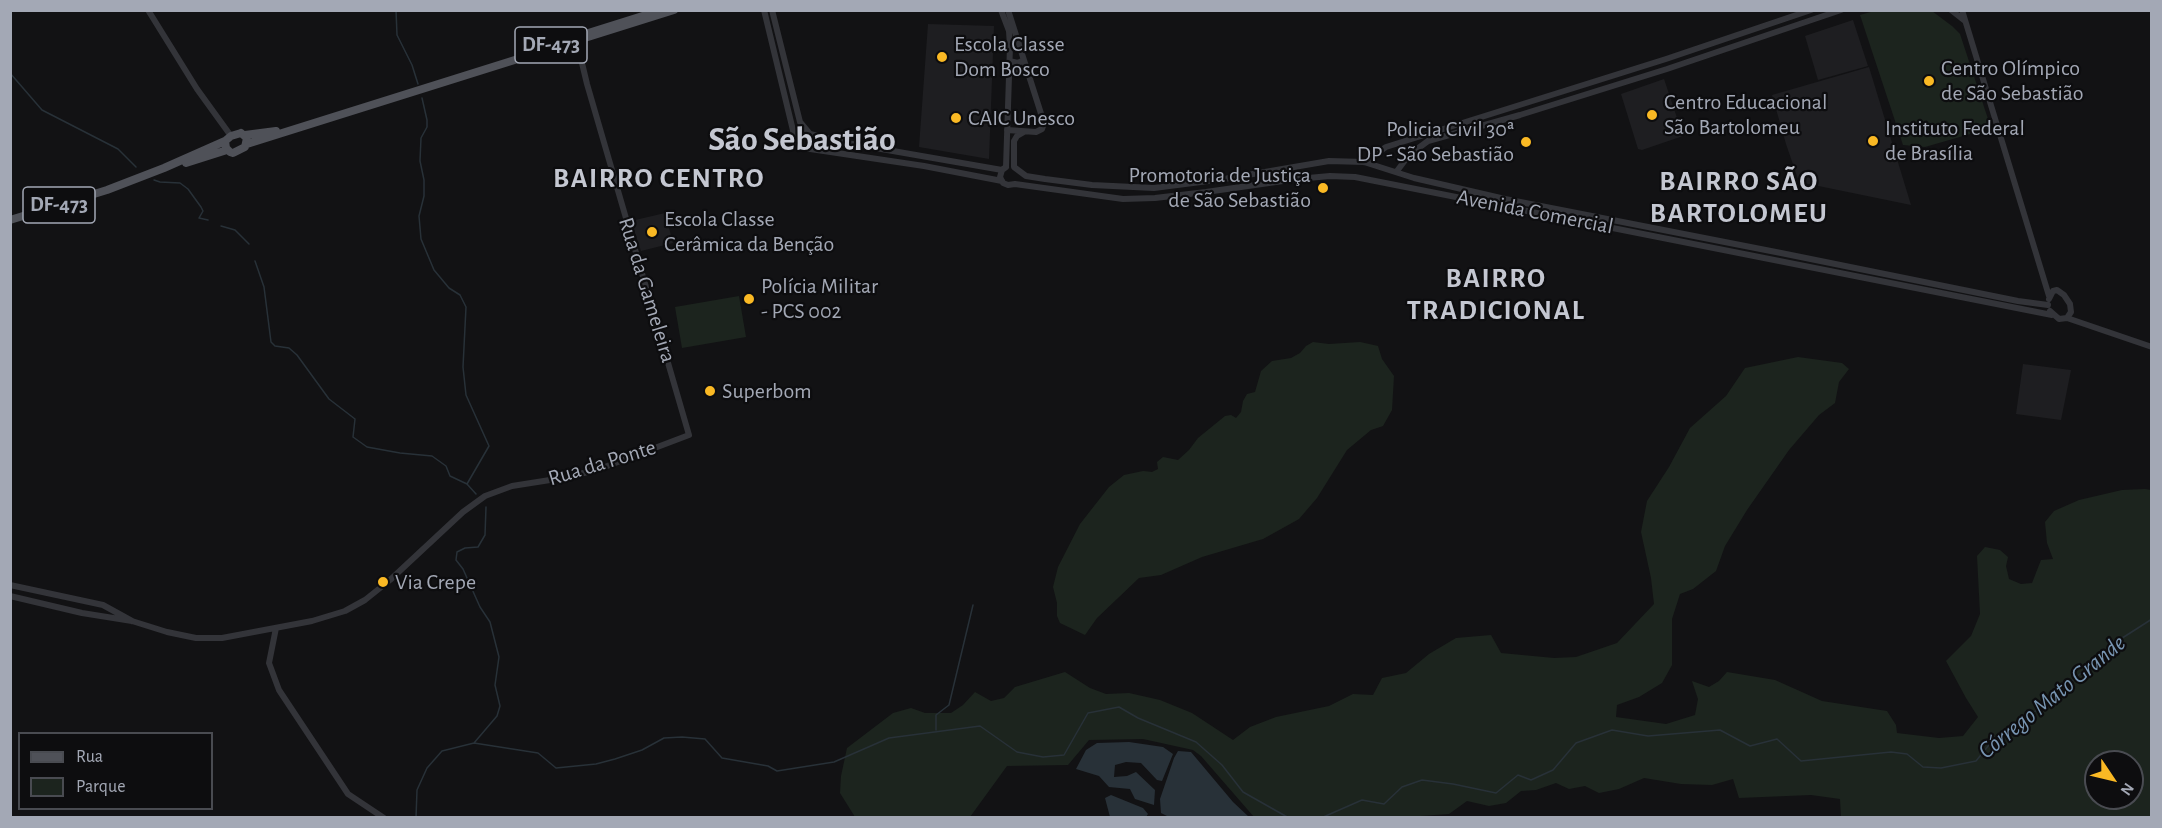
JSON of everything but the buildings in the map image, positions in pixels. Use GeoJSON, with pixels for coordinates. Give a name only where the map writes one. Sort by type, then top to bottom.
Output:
{"type":"FeatureCollection","features":[{"type":"Feature","properties":{"kind":"main road","name":"DF-473"},"geometry":{"type":"LineString","coordinates":[[576,40],[659,10]]}},
{"type":"Feature","properties":{"kind":"main road","name":"DF-473"},"geometry":{"type":"LineString","coordinates":[[228,142],[233,153],[241,150],[247,144],[674,10]]}},
{"type":"Feature","properties":{"kind":"main road","name":"DF-473"},"geometry":{"type":"LineString","coordinates":[[10,220],[107,190],[228,142],[242,134],[298,128]]}},
{"type":"Feature","properties":{"kind":"main road"},"geometry":{"type":"LineString","coordinates":[[245,135],[247,144]]}},
{"type":"Feature","properties":{"kind":"street"},"geometry":{"type":"LineString","coordinates":[[148,10],[228,142]]}},
{"type":"Feature","properties":{"kind":"street"},"geometry":{"type":"LineString","coordinates":[[764,10],[797,147],[924,166],[1002,181],[1008,185],[1015,184],[1019,179],[1014,141],[1024,132]]}},
{"type":"Feature","properties":{"kind":"street"},"geometry":{"type":"LineString","coordinates":[[772,10],[796,109],[804,129],[812,136],[930,157],[1016,169]]}},
{"type":"Feature","properties":{"kind":"street"},"geometry":{"type":"LineString","coordinates":[[1001,10],[1009,31],[1010,46],[1007,130],[1002,181]]}},
{"type":"Feature","properties":{"kind":"street"},"geometry":{"type":"LineString","coordinates":[[1007,130],[1036,132],[1042,129],[1044,123],[1008,10]]}},
{"type":"Feature","properties":{"kind":"street"},"geometry":{"type":"LineString","coordinates":[[1364,162],[1386,147],[1811,10]]}},
{"type":"Feature","properties":{"kind":"street"},"geometry":{"type":"LineString","coordinates":[[1397,171],[1409,155],[1423,144],[1520,115],[1842,10]]}},
{"type":"Feature","properties":{"kind":"street"},"geometry":{"type":"LineString","coordinates":[[1951,10],[1965,21]]}},
{"type":"Feature","properties":{"kind":"street"},"geometry":{"type":"LineString","coordinates":[[1962,10],[2045,281],[2049,296],[2048,305],[2052,315],[2059,319],[2069,315]]}},
{"type":"Feature","properties":{"kind":"street"},"geometry":{"type":"LineString","coordinates":[[1750,30],[1754,40]]}},
{"type":"Feature","properties":{"kind":"street","name":"Rua da Gameleira"},"geometry":{"type":"LineString","coordinates":[[576,40],[628,230],[689,435]]}},
{"type":"Feature","properties":{"kind":"street"},"geometry":{"type":"LineString","coordinates":[[1010,46],[1020,46]]}},
{"type":"Feature","properties":{"kind":"street"},"geometry":{"type":"LineString","coordinates":[[1009,61],[1018,63],[1024,60]]}},
{"type":"Feature","properties":{"kind":"street"},"geometry":{"type":"LineString","coordinates":[[1009,74],[1017,70],[1028,70]]}},
{"type":"Feature","properties":{"kind":"street"},"geometry":{"type":"LineString","coordinates":[[1517,105],[1520,115]]}},
{"type":"Feature","properties":{"kind":"street"},"geometry":{"type":"LineString","coordinates":[[1487,114],[1489,124]]}},
{"type":"Feature","properties":{"kind":"street"},"geometry":{"type":"LineString","coordinates":[[793,134],[804,129]]}},
{"type":"Feature","properties":{"kind":"street"},"geometry":{"type":"LineString","coordinates":[[805,148],[812,136]]}},
{"type":"Feature","properties":{"kind":"street"},"geometry":{"type":"LineString","coordinates":[[882,160],[884,154],[891,150]]}},
{"type":"Feature","properties":{"kind":"street"},"geometry":{"type":"LineString","coordinates":[[924,166],[930,157]]}},
{"type":"Feature","properties":{"kind":"street","name":"Avenida Comercial"},"geometry":{"type":"LineString","coordinates":[[1016,169],[1045,179],[1154,188],[1329,161],[1354,161],[1533,208]]}},
{"type":"Feature","properties":{"kind":"street"},"geometry":{"type":"LineString","coordinates":[[1354,161],[1352,168],[1355,177]]}},
{"type":"Feature","properties":{"kind":"street"},"geometry":{"type":"LineString","coordinates":[[1402,185],[1407,180],[1407,176]]}},
{"type":"Feature","properties":{"kind":"street","name":"Avenida Comercial"},"geometry":{"type":"LineString","coordinates":[[1015,184],[1123,199],[1192,194],[1297,178],[1355,177],[1554,212],[1855,272],[2052,315]]}},
{"type":"Feature","properties":{"kind":"street"},"geometry":{"type":"LineString","coordinates":[[1224,179],[1226,186],[1224,190]]}},
{"type":"Feature","properties":{"kind":"street"},"geometry":{"type":"LineString","coordinates":[[1064,190],[1069,186],[1065,181]]}},
{"type":"Feature","properties":{"kind":"street"},"geometry":{"type":"LineString","coordinates":[[1190,184],[1189,190],[1192,194]]}},
{"type":"Feature","properties":{"kind":"street","name":"Avenida Comercial"},"geometry":{"type":"LineString","coordinates":[[1879,277],[2048,305]]}},
{"type":"Feature","properties":{"kind":"street"},"geometry":{"type":"LineString","coordinates":[[2045,281],[2067,299],[2069,315]]}},
{"type":"Feature","properties":{"kind":"street"},"geometry":{"type":"LineString","coordinates":[[2049,296],[2057,290]]}},
{"type":"Feature","properties":{"kind":"street"},"geometry":{"type":"LineString","coordinates":[[2069,315],[2080,322],[2151,346]]}},
{"type":"Feature","properties":{"kind":"street","name":"Rua da Ponte"},"geometry":{"type":"LineString","coordinates":[[132,621],[195,638],[222,638],[327,617],[351,609],[390,580],[479,499],[512,486],[569,477],[602,468],[689,435]]}},
{"type":"Feature","properties":{"kind":"street"},"geometry":{"type":"LineString","coordinates":[[10,585],[104,605],[132,621]]}},
{"type":"Feature","properties":{"kind":"street"},"geometry":{"type":"LineString","coordinates":[[10,596],[82,613],[132,621]]}},
{"type":"Feature","properties":{"kind":"street"},"geometry":{"type":"LineString","coordinates":[[82,613],[85,601]]}},
{"type":"Feature","properties":{"kind":"street"},"geometry":{"type":"LineString","coordinates":[[276,628],[269,658],[273,676],[284,698],[348,794],[384,818]]}},
{"type":"Feature","properties":{"kind":"shaded area"},"geometry":{"type":"Polygon","coordinates":[[[1853,20],[1868,66],[1818,80],[1805,36],[1853,20]]]}},
{"type":"Feature","properties":{"kind":"shaded area","name":"CAIC Unesco"},"geometry":{"type":"Polygon","coordinates":[[[928,24],[994,26],[989,159],[919,147],[928,24]]]}},
{"type":"Feature","properties":{"kind":"shaded area"},"geometry":{"type":"Polygon","coordinates":[[[1869,67],[1911,205],[1799,182],[1786,144],[1772,95],[1869,67]]]}},
{"type":"Feature","properties":{"kind":"shaded area","name":"Centro Educacional São Bartolomeu"},"geometry":{"type":"Polygon","coordinates":[[[1664,79],[1683,136],[1642,150],[1638,149],[1621,94],[1664,79]]]}},
{"type":"Feature","properties":{"kind":"shaded area","name":"Escola Classe Cerâmica da Benção"},"geometry":{"type":"Polygon","coordinates":[[[665,213],[673,243],[641,251],[631,221],[665,213]]]}},
{"type":"Feature","properties":{"kind":"shaded area"},"geometry":{"type":"Polygon","coordinates":[[[2023,364],[2071,370],[2061,420],[2016,414],[2023,364]]]}},
{"type":"Feature","properties":{"kind":"shaded area"},"geometry":{"type":"Polygon","coordinates":[[[1129,742],[1163,747],[1173,754],[1162,781],[1157,780],[1141,763],[1126,762],[1115,765],[1114,777],[1127,776],[1136,772],[1155,790],[1154,805],[1135,799],[1130,789],[1109,787],[1099,776],[1076,769],[1086,750],[1097,743],[1129,742]]]}},
{"type":"Feature","properties":{"kind":"shaded area"},"geometry":{"type":"Polygon","coordinates":[[[1178,751],[1191,752],[1233,802],[1249,817],[1169,817],[1161,813],[1160,799],[1178,751]]]}},
{"type":"Feature","properties":{"kind":"shaded area"},"geometry":{"type":"Polygon","coordinates":[[[1111,795],[1143,808],[1148,814],[1146,817],[1110,817],[1105,798],[1111,795]]]}},
{"type":"Feature","properties":{"kind":"green space","name":"Centro Olímpico de São Sebastião"},"geometry":{"type":"Polygon","coordinates":[[[1874,11],[1932,11],[1960,34],[1991,128],[1925,147],[1903,145],[1860,15],[1874,11]]]}},
{"type":"Feature","properties":{"kind":"green space"},"geometry":{"type":"Polygon","coordinates":[[[739,296],[746,337],[682,348],[675,307],[739,296]]]}},
{"type":"Feature","properties":{"kind":"green space"},"geometry":{"type":"Polygon","coordinates":[[[1313,342],[1329,344],[1360,342],[1378,346],[1382,359],[1394,376],[1392,410],[1383,426],[1371,430],[1347,450],[1317,498],[1299,519],[1263,539],[1202,557],[1161,575],[1139,578],[1097,618],[1085,635],[1060,623],[1053,587],[1058,567],[1080,524],[1109,487],[1124,475],[1143,471],[1152,472],[1158,469],[1157,462],[1163,457],[1178,460],[1198,438],[1225,416],[1231,415],[1236,418],[1241,412],[1247,394],[1255,392],[1261,371],[1272,361],[1291,358],[1313,342]]]}},
{"type":"Feature","properties":{"kind":"green space"},"geometry":{"type":"Polygon","coordinates":[[[1798,357],[1842,363],[1849,369],[1839,382],[1835,403],[1819,415],[1789,450],[1747,510],[1725,546],[1716,571],[1693,589],[1680,594],[1672,619],[1672,665],[1662,683],[1639,697],[1617,705],[1616,717],[1666,724],[1695,715],[1698,699],[1692,681],[1709,687],[1727,672],[1775,680],[1822,701],[1887,711],[1896,725],[1897,733],[1939,738],[1963,736],[1978,717],[1946,661],[1971,636],[1980,614],[1977,556],[1985,547],[2000,550],[2008,557],[2006,566],[2009,579],[2021,584],[2032,583],[2041,560],[2053,559],[2047,543],[2045,522],[2054,511],[2079,500],[2122,490],[2151,490],[2151,817],[1841,817],[1840,799],[1811,795],[1739,798],[1733,779],[1712,785],[1681,784],[1644,778],[1619,789],[1599,793],[1585,786],[1569,789],[1556,783],[1536,790],[1521,791],[1506,803],[1489,806],[1467,801],[1449,814],[1393,818],[1254,817],[1201,756],[1193,750],[1143,739],[1089,740],[1068,765],[1007,766],[970,817],[855,817],[840,793],[847,748],[893,713],[911,708],[925,713],[951,713],[963,705],[975,692],[991,701],[1004,698],[1015,687],[1065,672],[1090,688],[1106,694],[1129,693],[1160,700],[1192,713],[1233,740],[1250,727],[1276,717],[1329,706],[1353,694],[1373,695],[1382,678],[1406,673],[1429,654],[1456,638],[1491,635],[1501,653],[1554,658],[1576,657],[1617,643],[1654,604],[1641,532],[1647,501],[1690,428],[1726,396],[1745,368],[1798,357]]]}},
{"type":"Feature","properties":{"kind":"waterway"},"geometry":{"type":"LineString","coordinates":[[396,10],[397,35],[412,65],[418,84]]}},
{"type":"Feature","properties":{"kind":"waterway"},"geometry":{"type":"LineString","coordinates":[[10,73],[42,110],[118,149],[136,167]]}},
{"type":"Feature","properties":{"kind":"waterway"},"geometry":{"type":"LineString","coordinates":[[422,98],[427,127],[421,138],[420,161],[424,180],[424,196],[419,216],[421,239],[434,270],[449,288],[460,295],[466,307],[463,367],[466,395],[489,446],[467,484]]}},
{"type":"Feature","properties":{"kind":"waterway"},"geometry":{"type":"LineString","coordinates":[[154,180],[180,183],[188,189],[201,207],[203,211],[199,218],[208,220]]}},
{"type":"Feature","properties":{"kind":"waterway"},"geometry":{"type":"LineString","coordinates":[[221,226],[235,230],[249,244]]}},
{"type":"Feature","properties":{"kind":"waterway"},"geometry":{"type":"LineString","coordinates":[[255,261],[264,287],[271,342],[275,346],[289,348],[297,355],[329,399],[355,419],[353,437],[367,447],[432,456],[446,466],[450,476],[467,484],[476,494]]}},
{"type":"Feature","properties":{"kind":"waterway"},"geometry":{"type":"LineString","coordinates":[[416,818],[417,790],[427,768],[442,751],[474,743],[497,716],[500,706],[495,685],[499,657],[490,622],[480,607],[463,569],[456,560],[457,552],[465,548],[478,547],[485,535],[486,507]]}},
{"type":"Feature","properties":{"kind":"waterway"},"geometry":{"type":"LineString","coordinates":[[936,730],[936,715],[949,705],[973,605]]}},
{"type":"Feature","properties":{"kind":"waterway","name":"Córrego Mato Grande"},"geometry":{"type":"LineString","coordinates":[[1321,818],[1362,800],[1384,804],[1402,787],[1422,780],[1496,793],[1518,775],[1531,780],[1553,770],[1576,743],[1612,730],[1648,736],[1720,730],[1750,746],[1777,739],[1801,761],[1891,752],[1907,754],[1923,767],[1941,768],[1976,761],[1989,745],[2063,689],[2116,642],[2152,619]]}},
{"type":"Feature","properties":{"kind":"waterway","name":"Córrego Mato Grande"},"geometry":{"type":"LineString","coordinates":[[474,743],[538,753],[556,768],[596,764],[615,759],[642,750],[664,738],[705,739],[722,758],[768,766],[777,771],[834,762],[889,738],[980,726],[1017,752],[1043,757],[1064,755],[1088,713],[1119,707],[1138,718],[1196,742],[1222,765],[1243,792],[1289,818]]}},
{"type":"Feature","properties":{"kind":"place","name":"Escola Classe Dom Bosco"},"geometry":{"type":"Point","coordinates":[942,57]}},
{"type":"Feature","properties":{"kind":"place","name":"Centro Olímpico de São Sebastião"},"geometry":{"type":"Point","coordinates":[1929,81]}},
{"type":"Feature","properties":{"kind":"place","name":"Centro Educacional São Bartolomeu"},"geometry":{"type":"Point","coordinates":[1652,115]}},
{"type":"Feature","properties":{"kind":"place","name":"CAIC Unesco"},"geometry":{"type":"Point","coordinates":[956,118]}},
{"type":"Feature","properties":{"kind":"place","name":"Instituto Federal de Brasília"},"geometry":{"type":"Point","coordinates":[1873,141]}},
{"type":"Feature","properties":{"kind":"place","name":"Policia Civil 30ª DP - São Sebastião"},"geometry":{"type":"Point","coordinates":[1526,142]}},
{"type":"Feature","properties":{"kind":"place","name":"Promotoria de Justiça de São Sebastião"},"geometry":{"type":"Point","coordinates":[1323,188]}},
{"type":"Feature","properties":{"kind":"place","name":"Escola Classe Cerâmica da Benção"},"geometry":{"type":"Point","coordinates":[652,232]}},
{"type":"Feature","properties":{"kind":"place","name":"Polícia Militar - PCS 002"},"geometry":{"type":"Point","coordinates":[749,299]}},
{"type":"Feature","properties":{"kind":"place","name":"Superbom"},"geometry":{"type":"Point","coordinates":[710,391]}},
{"type":"Feature","properties":{"kind":"place","name":"Via Crepe"},"geometry":{"type":"Point","coordinates":[383,582]}},
{"type":"Feature","properties":{"kind":"district","name":"São Sebastião"},"geometry":{"type":"Point","coordinates":[802,140]}},
{"type":"Feature","properties":{"kind":"district","name":"BAIRRO CENTRO"},"geometry":{"type":"Point","coordinates":[659,179]}},
{"type":"Feature","properties":{"kind":"district","name":"BAIRRO SÃO BARTOLOMEU"},"geometry":{"type":"Point","coordinates":[1739,198]}},
{"type":"Feature","properties":{"kind":"district","name":"BAIRRO TRADICIONAL"},"geometry":{"type":"Point","coordinates":[1496,295]}}]}
